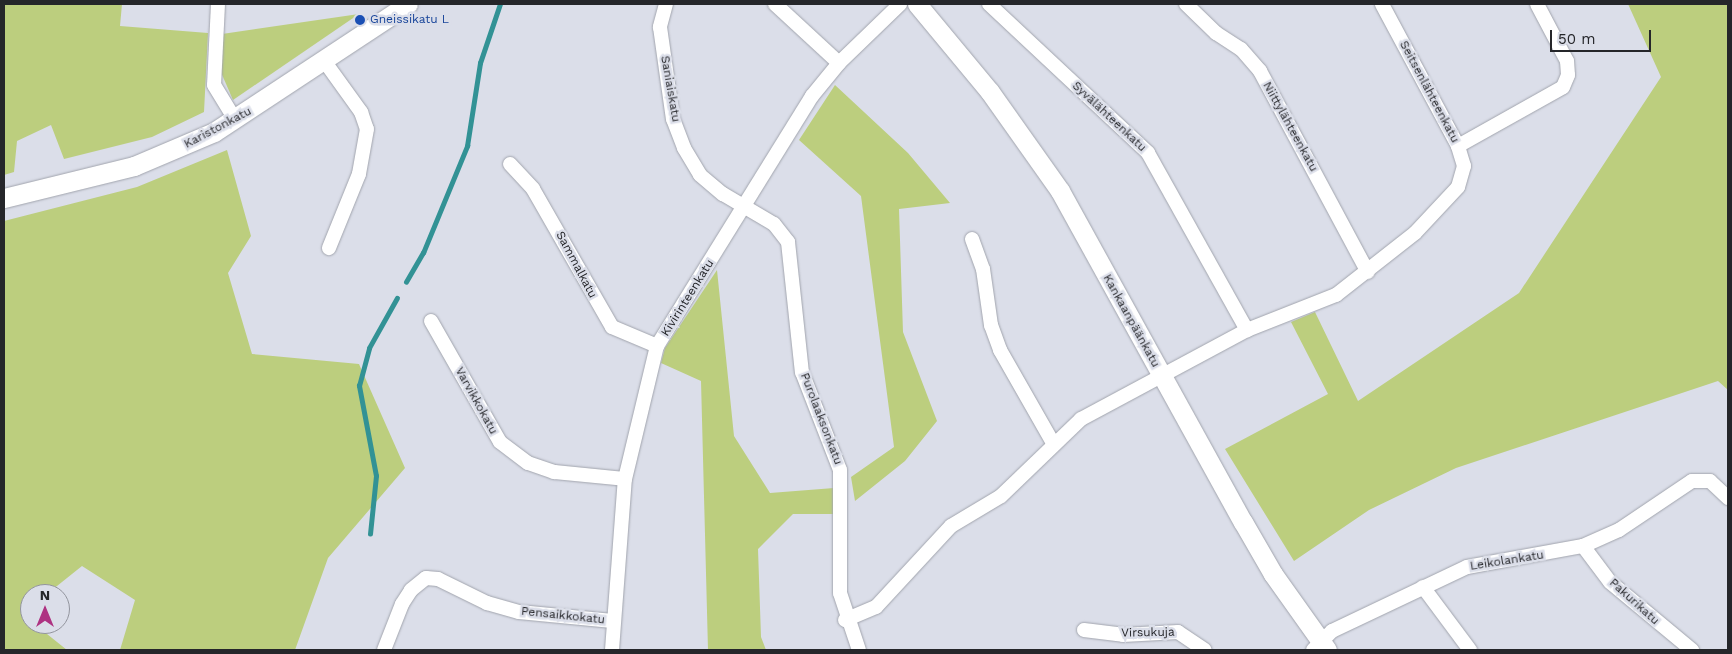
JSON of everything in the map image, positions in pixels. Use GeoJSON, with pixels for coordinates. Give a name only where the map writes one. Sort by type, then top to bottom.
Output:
{"type":"FeatureCollection","features":[{"type":"Feature","properties":{"kind":"street"},"geometry":{"type":"LineString","coordinates":[[218,4],[214,85],[236,121]]}},
{"type":"Feature","properties":{"kind":"street","name":"Karistonkatu"},"geometry":{"type":"LineString","coordinates":[[4,198],[134,166],[236,121],[408,4]]}},
{"type":"Feature","properties":{"kind":"street","name":"Saniaiskatu"},"geometry":{"type":"LineString","coordinates":[[666,4],[660,27],[673,119],[684,148],[700,175],[723,194],[745,206]]}},
{"type":"Feature","properties":{"kind":"street"},"geometry":{"type":"LineString","coordinates":[[775,4],[838,63]]}},
{"type":"Feature","properties":{"kind":"street","name":"Kivirinteenkatu"},"geometry":{"type":"LineString","coordinates":[[612,650],[625,480],[657,346],[745,206],[796,120],[838,63],[900,4]]}},
{"type":"Feature","properties":{"kind":"street","name":"Kankaanpäänkatu"},"geometry":{"type":"LineString","coordinates":[[916,4],[990,92],[1060,191],[1161,376],[1273,574],[1320,648]]}},
{"type":"Feature","properties":{"kind":"street","name":"Syvälähteenkatu"},"geometry":{"type":"LineString","coordinates":[[989,4],[1148,153],[1247,330]]}},
{"type":"Feature","properties":{"kind":"street","name":"Niittylähteenkatu"},"geometry":{"type":"LineString","coordinates":[[1186,4],[1216,33],[1240,50],[1260,72],[1368,272]]}},
{"type":"Feature","properties":{"kind":"street","name":"Seitsenlähteenkatu"},"geometry":{"type":"LineString","coordinates":[[846,620],[876,606],[950,526],[1001,496],[1053,443],[1081,419],[1247,330],[1336,295],[1368,272],[1415,233],[1458,187],[1464,166],[1458,146],[1382,4]]}},
{"type":"Feature","properties":{"kind":"street"},"geometry":{"type":"LineString","coordinates":[[1458,146],[1563,87],[1568,75],[1567,61],[1537,4]]}},
{"type":"Feature","properties":{"kind":"street"},"geometry":{"type":"LineString","coordinates":[[325,62],[361,112],[367,130],[359,174],[328,248]]}},
{"type":"Feature","properties":{"kind":"street","name":"Sammalkatu"},"geometry":{"type":"LineString","coordinates":[[510,164],[533,190],[612,326],[657,346]]}},
{"type":"Feature","properties":{"kind":"street","name":"Purolaaksonkatu"},"geometry":{"type":"LineString","coordinates":[[745,206],[782,232],[792,256],[802,372],[840,470],[840,593],[846,620],[859,650]]}},
{"type":"Feature","properties":{"kind":"street"},"geometry":{"type":"LineString","coordinates":[[972,239],[983,269],[992,325],[1000,350],[1053,443]]}},
{"type":"Feature","properties":{"kind":"street","name":"Varvikkokatu"},"geometry":{"type":"LineString","coordinates":[[431,321],[500,442],[528,463],[554,472],[625,480]]}},
{"type":"Feature","properties":{"kind":"street","name":"Leikolankatu"},"geometry":{"type":"LineString","coordinates":[[1320,648],[1332,631],[1467,567],[1584,546],[1619,530],[1692,481],[1710,482],[1728,498]]}},
{"type":"Feature","properties":{"kind":"street","name":"Pakurikatu"},"geometry":{"type":"LineString","coordinates":[[1584,546],[1610,582],[1692,650]]}},
{"type":"Feature","properties":{"kind":"street","name":"Pensaikkokatu"},"geometry":{"type":"LineString","coordinates":[[384,650],[402,604],[411,590],[426,578],[438,579],[487,603],[519,612],[613,621]]}},
{"type":"Feature","properties":{"kind":"street"},"geometry":{"type":"LineString","coordinates":[[1423,587],[1470,650]]}},
{"type":"Feature","properties":{"kind":"street","name":"Virsukuja"},"geometry":{"type":"LineString","coordinates":[[1084,630],[1123,635],[1178,632],[1205,650]]}},
{"type":"Feature","properties":{"kind":"green space"},"geometry":{"type":"Polygon","coordinates":[[[4,4],[122,4],[120,26],[208,33],[204,112],[152,137],[64,159],[51,125],[17,141],[14,172],[4,175],[4,4]]]}},
{"type":"Feature","properties":{"kind":"green space"},"geometry":{"type":"Polygon","coordinates":[[[1628,4],[1728,4],[1728,390],[1718,381],[1456,468],[1369,510],[1294,561],[1225,449],[1328,394],[1291,322],[1315,312],[1358,401],[1519,293],[1661,77],[1628,4]]]}},
{"type":"Feature","properties":{"kind":"green space"},"geometry":{"type":"Polygon","coordinates":[[[359,14],[233,100],[220,70],[222,34],[359,14]]]}},
{"type":"Feature","properties":{"kind":"green space"},"geometry":{"type":"Polygon","coordinates":[[[835,85],[908,153],[950,203],[899,209],[903,332],[937,421],[905,461],[855,501],[851,477],[894,447],[861,196],[799,140],[835,85]]]}},
{"type":"Feature","properties":{"kind":"green space"},"geometry":{"type":"Polygon","coordinates":[[[227,150],[251,236],[228,273],[252,354],[359,364],[405,468],[328,558],[295,650],[120,650],[135,600],[82,566],[60,584],[20,584],[20,634],[47,634],[67,650],[4,650],[4,221],[137,187],[227,150]]]}},
{"type":"Feature","properties":{"kind":"green space"},"geometry":{"type":"Polygon","coordinates":[[[717,270],[734,436],[770,493],[834,488],[836,514],[793,514],[758,549],[761,637],[766,650],[708,650],[701,381],[661,363],[665,348],[717,270]]]}},
{"type":"Feature","properties":{"kind":"waterway"},"geometry":{"type":"LineString","coordinates":[[406,282],[423,253],[467,146],[480,63],[500,4]]}},
{"type":"Feature","properties":{"kind":"waterway"},"geometry":{"type":"LineString","coordinates":[[370,534],[376,476],[359,386],[369,348],[397,298]]}},
{"type":"Feature","properties":{"kind":"place","name":"Gneissikatu L"},"geometry":{"type":"Point","coordinates":[360,20]}}]}
